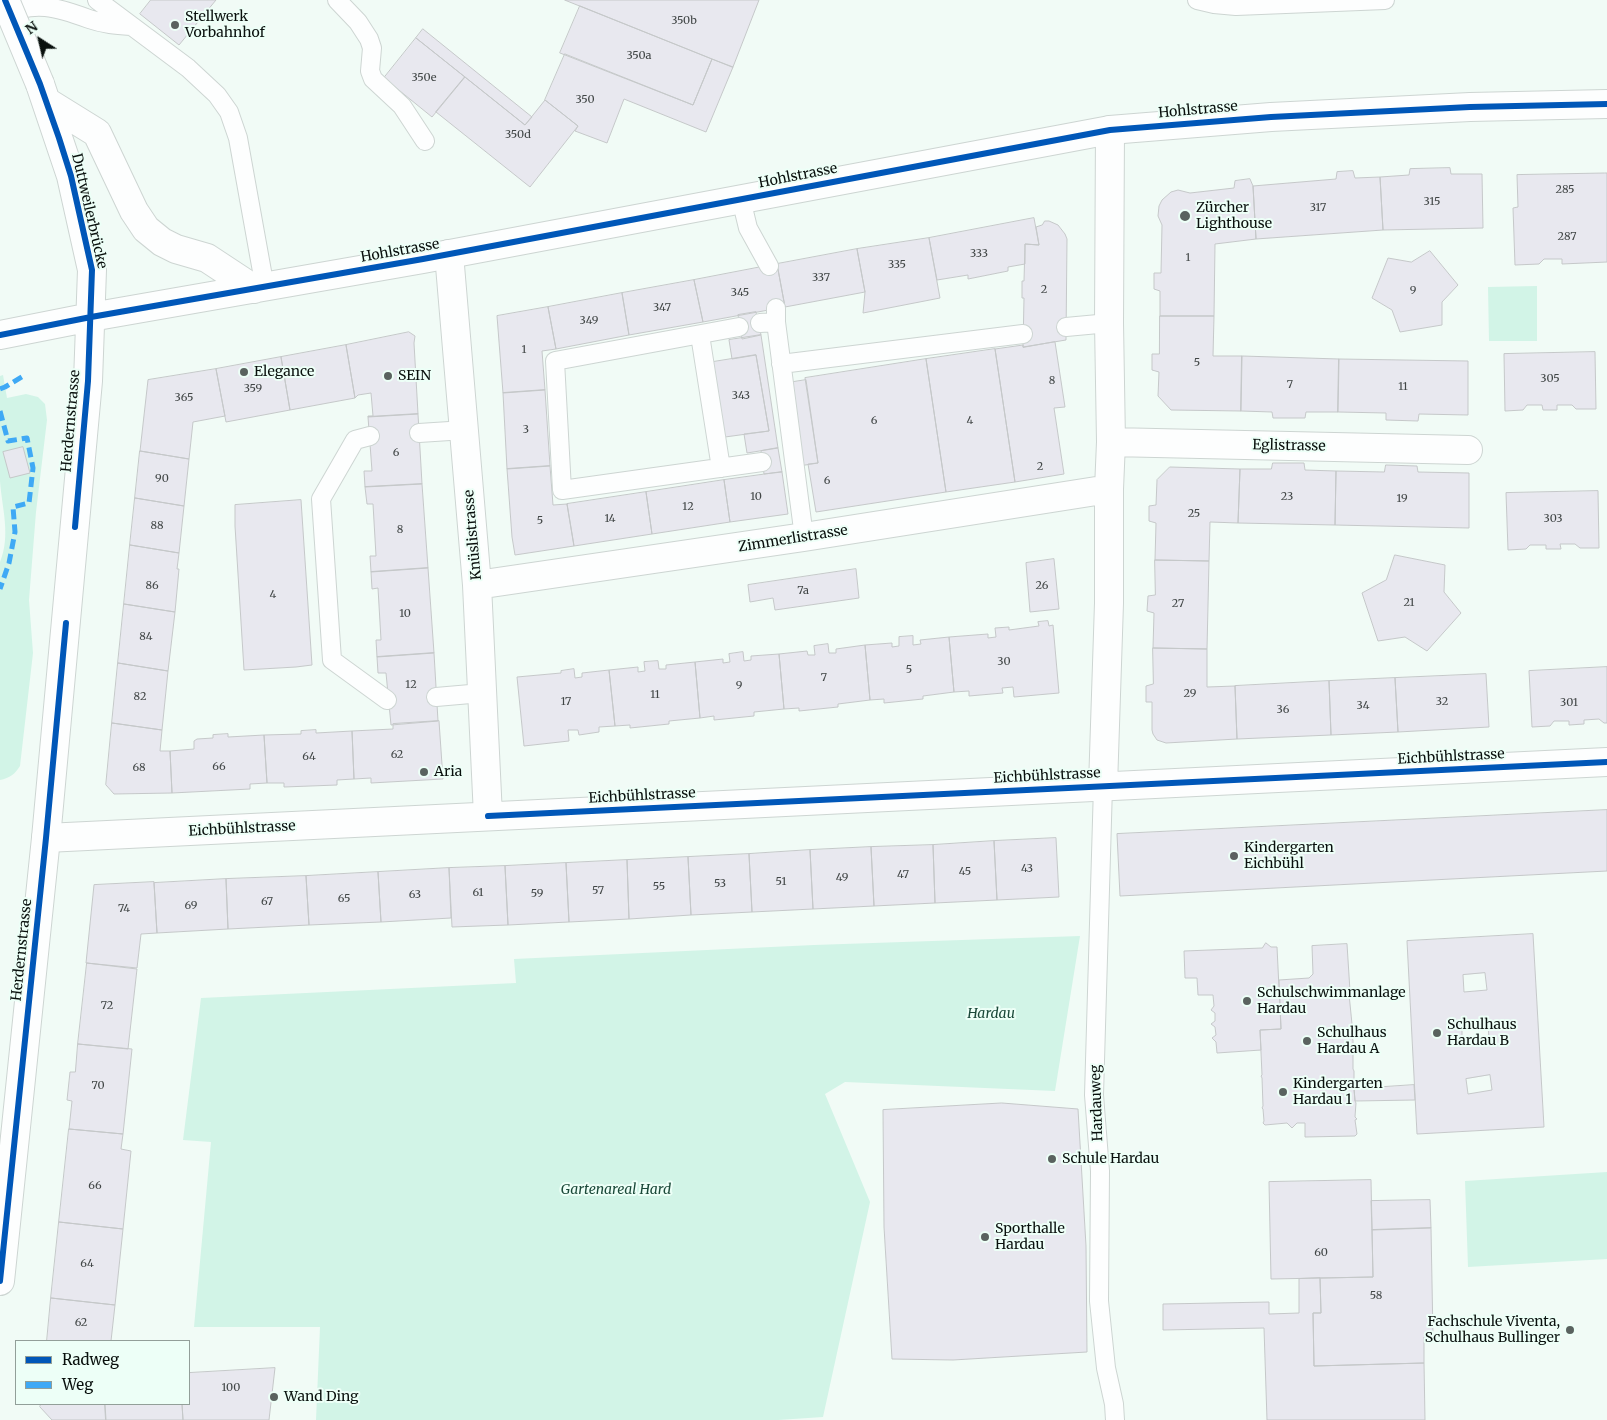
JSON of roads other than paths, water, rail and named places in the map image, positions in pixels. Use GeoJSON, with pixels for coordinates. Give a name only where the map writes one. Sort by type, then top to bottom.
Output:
{"type":"FeatureCollection","features":[{"type":"Feature","properties":{"kind":"street","name":"Duttweilerbrücke"},"geometry":{"type":"LineString","coordinates":[[5,0],[44,93],[70,176],[92,270],[91,318]]}},
{"type":"Feature","properties":{"kind":"street"},"geometry":{"type":"LineString","coordinates":[[44,93],[97,133],[134,211],[146,229],[162,242],[176,249],[207,258],[259,289]]}},
{"type":"Feature","properties":{"kind":"street","name":"Hohlstrasse"},"geometry":{"type":"LineString","coordinates":[[0,335],[450,254],[1110,130],[1271,116],[1470,107],[1607,104]]}},
{"type":"Feature","properties":{"kind":"street"},"geometry":{"type":"LineString","coordinates":[[1103,786],[1109,603],[1111,442],[1109,323],[1110,130]]}},
{"type":"Feature","properties":{"kind":"street","name":"Knüslistrasse"},"geometry":{"type":"LineString","coordinates":[[450,254],[477,585],[488,816]]}},
{"type":"Feature","properties":{"kind":"street","name":"Herdernstrasse"},"geometry":{"type":"LineString","coordinates":[[0,1281],[3,1224],[46,838],[87,391],[91,318]]}},
{"type":"Feature","properties":{"kind":"street","name":"Eglistrasse"},"geometry":{"type":"LineString","coordinates":[[1111,442],[1468,450]]}},
{"type":"Feature","properties":{"kind":"street","name":"Zimmerlistrasse"},"geometry":{"type":"LineString","coordinates":[[477,585],[804,537],[1109,489]]}},
{"type":"Feature","properties":{"kind":"street","name":"Eichbühlstrasse"},"geometry":{"type":"LineString","coordinates":[[46,838],[1607,762]]}},
{"type":"Feature","properties":{"kind":"lane"},"geometry":{"type":"LineString","coordinates":[[97,0],[134,26],[199,77],[217,95],[229,112],[238,138],[259,289]]}},
{"type":"Feature","properties":{"kind":"lane"},"geometry":{"type":"LineString","coordinates":[[337,0],[358,22],[369,39],[372,48],[370,66],[373,79],[402,106],[425,141]]}},
{"type":"Feature","properties":{"kind":"lane"},"geometry":{"type":"LineString","coordinates":[[1197,0],[1236,6],[1384,0]]}},
{"type":"Feature","properties":{"kind":"lane"},"geometry":{"type":"LineString","coordinates":[[0,18],[9,10],[34,2],[42,2],[60,7],[90,20],[134,26]]}},
{"type":"Feature","properties":{"kind":"lane"},"geometry":{"type":"LineString","coordinates":[[741,199],[748,228],[769,266]]}},
{"type":"Feature","properties":{"kind":"lane"},"geometry":{"type":"LineString","coordinates":[[770,318],[782,364],[788,459],[804,537]]}},
{"type":"Feature","properties":{"kind":"lane"},"geometry":{"type":"LineString","coordinates":[[1066,327],[1109,323]]}},
{"type":"Feature","properties":{"kind":"lane"},"geometry":{"type":"LineString","coordinates":[[739,327],[555,361],[562,490],[762,462]]}},
{"type":"Feature","properties":{"kind":"lane"},"geometry":{"type":"LineString","coordinates":[[782,364],[1023,334]]}},
{"type":"Feature","properties":{"kind":"lane"},"geometry":{"type":"LineString","coordinates":[[700,335],[721,468]]}},
{"type":"Feature","properties":{"kind":"lane"},"geometry":{"type":"LineString","coordinates":[[419,433],[464,420]]}},
{"type":"Feature","properties":{"kind":"lane"},"geometry":{"type":"LineString","coordinates":[[370,436],[354,440],[321,500],[332,660],[387,700]]}},
{"type":"Feature","properties":{"kind":"lane"},"geometry":{"type":"LineString","coordinates":[[436,697],[482,693]]}},
{"type":"Feature","properties":{"kind":"lane","name":"Hardauweg"},"geometry":{"type":"LineString","coordinates":[[1103,786],[1094,1096],[1100,1171],[1099,1301],[1106,1368],[1114,1404],[1115,1420]]}},
{"type":"Feature","properties":{"kind":"place","name":"Stellwerk Vorbahnhof"},"geometry":{"type":"Point","coordinates":[175,25]}},
{"type":"Feature","properties":{"kind":"place","name":"Zürcher Lighthouse"},"geometry":{"type":"Point","coordinates":[1185,216]}},
{"type":"Feature","properties":{"kind":"place","name":"Elegance"},"geometry":{"type":"Point","coordinates":[244,372]}},
{"type":"Feature","properties":{"kind":"place","name":"SEIN"},"geometry":{"type":"Point","coordinates":[388,376]}},
{"type":"Feature","properties":{"kind":"place","name":"Aria"},"geometry":{"type":"Point","coordinates":[424,772]}},
{"type":"Feature","properties":{"kind":"place","name":"Kindergarten Eichbühl"},"geometry":{"type":"Point","coordinates":[1234,856]}},
{"type":"Feature","properties":{"kind":"place","name":"Schulschwimmanlage Hardau"},"geometry":{"type":"Point","coordinates":[1247,1001]}},
{"type":"Feature","properties":{"kind":"place","name":"Schulhaus Hardau B"},"geometry":{"type":"Point","coordinates":[1437,1033]}},
{"type":"Feature","properties":{"kind":"place","name":"Schulhaus Hardau A"},"geometry":{"type":"Point","coordinates":[1307,1041]}},
{"type":"Feature","properties":{"kind":"place","name":"Kindergarten Hardau 1"},"geometry":{"type":"Point","coordinates":[1283,1092]}},
{"type":"Feature","properties":{"kind":"place","name":"Schule Hardau"},"geometry":{"type":"Point","coordinates":[1052,1159]}},
{"type":"Feature","properties":{"kind":"place","name":"Sporthalle Hardau"},"geometry":{"type":"Point","coordinates":[985,1237]}},
{"type":"Feature","properties":{"kind":"place","name":"Fachschule Viventa, Schulhaus Bullinger"},"geometry":{"type":"Point","coordinates":[1570,1330]}},
{"type":"Feature","properties":{"kind":"place","name":"Wand Ding"},"geometry":{"type":"Point","coordinates":[274,1397]}},
{"type":"Feature","properties":{"kind":"park label","name":"Hardau"},"geometry":{"type":"Point","coordinates":[991,1014]}},
{"type":"Feature","properties":{"kind":"park label","name":"Gartenareal Hard"},"geometry":{"type":"Point","coordinates":[616,1190]}}]}
